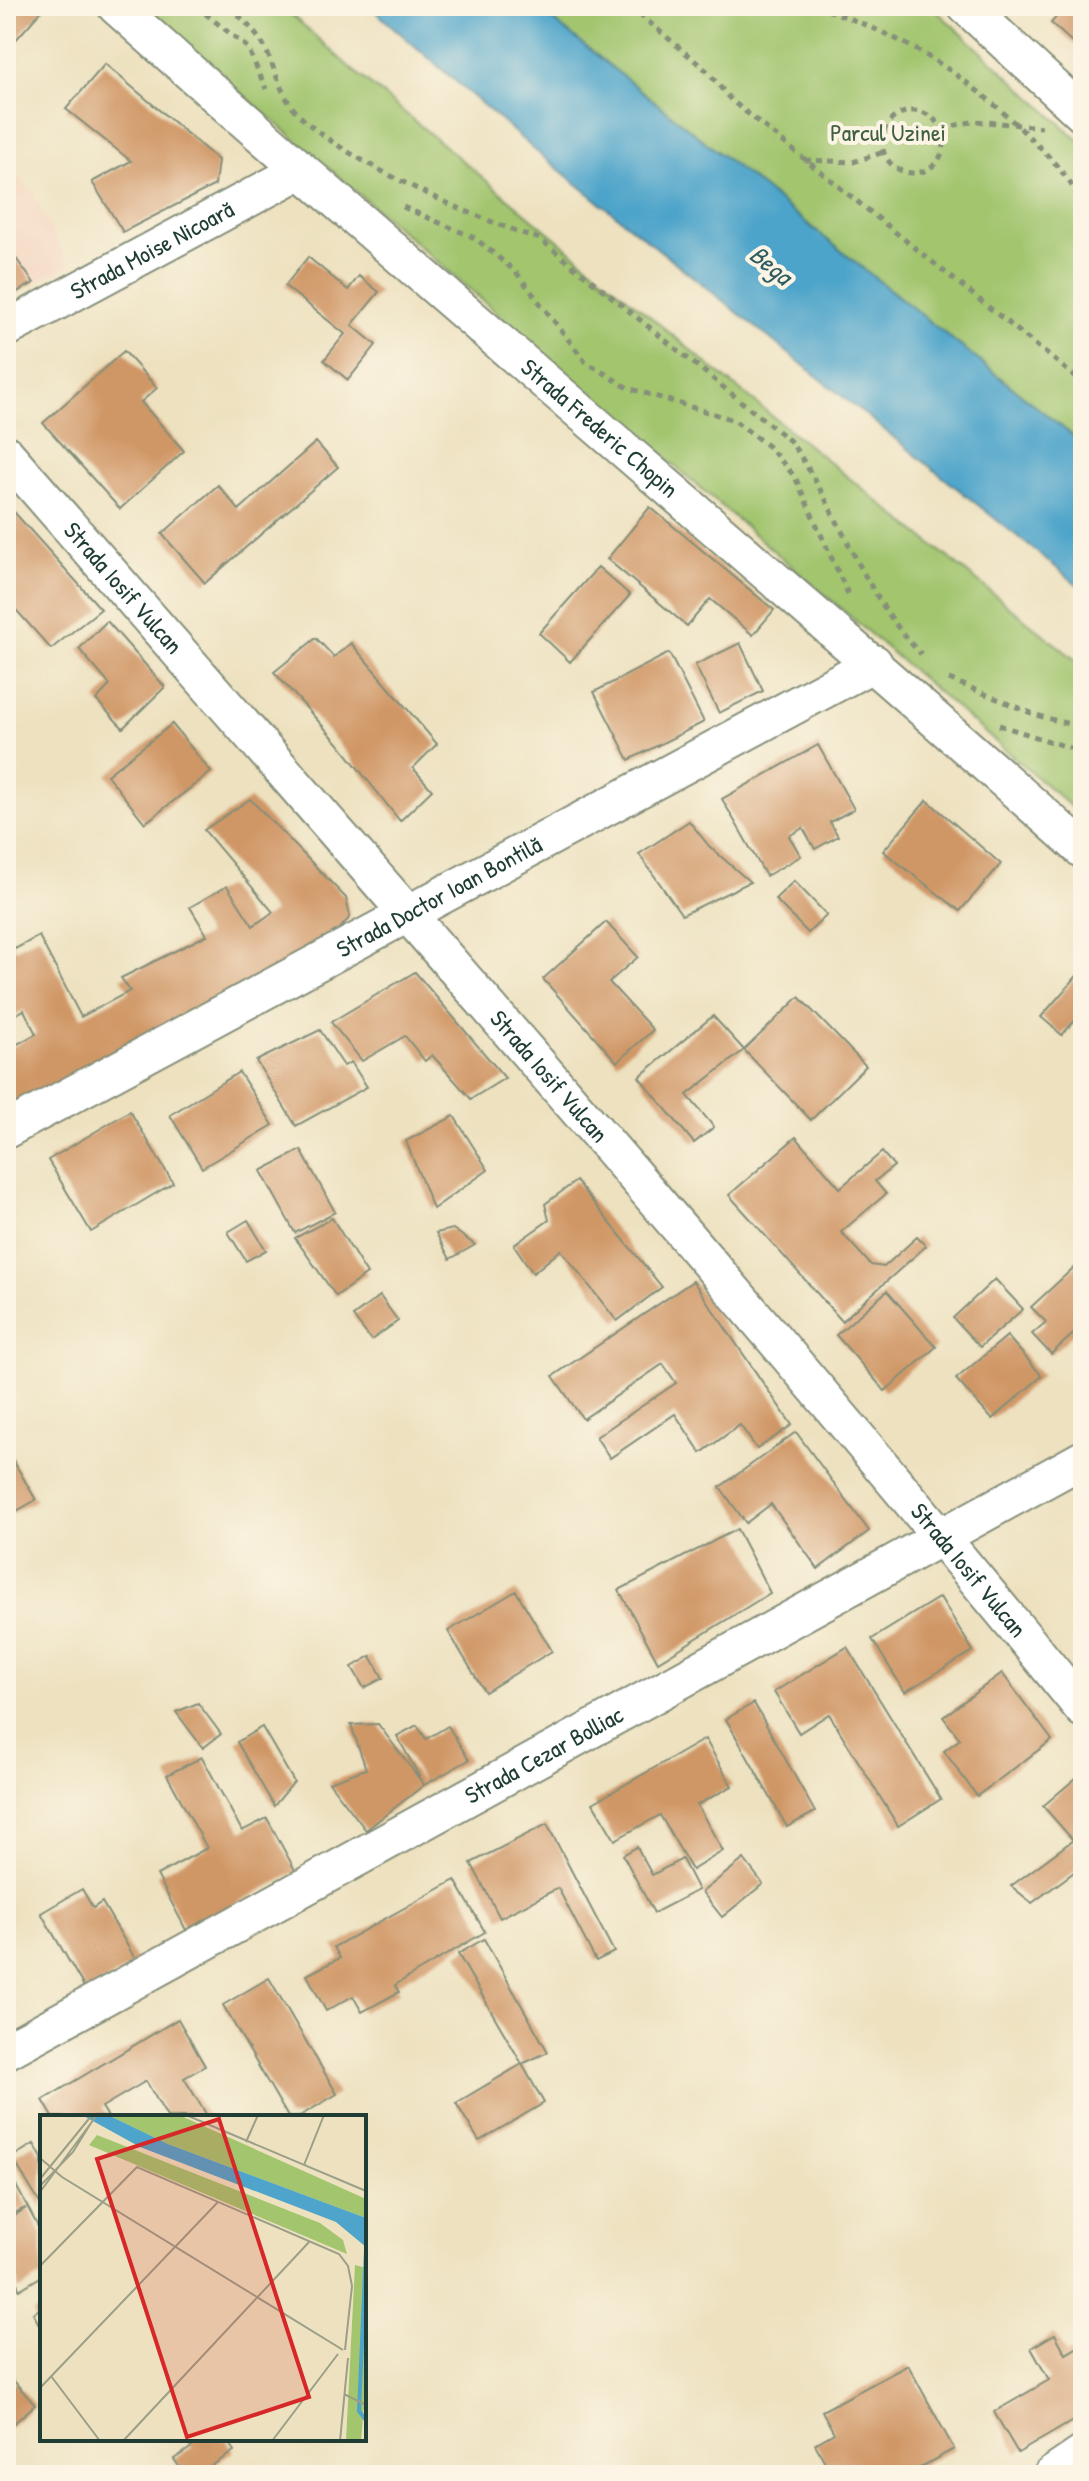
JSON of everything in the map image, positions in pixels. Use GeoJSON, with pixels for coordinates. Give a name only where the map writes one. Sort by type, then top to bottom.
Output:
{"type":"FeatureCollection","features":[{"type":"Feature","properties":{"kind":"street","name":"Strada Frederic Chopin"},"geometry":{"type":"LineString","coordinates":[[116,6],[300,171],[874,663],[1083,850]]}},
{"type":"Feature","properties":{"kind":"street"},"geometry":{"type":"LineString","coordinates":[[966,6],[1080,112]]}},
{"type":"Feature","properties":{"kind":"street","name":"Strada Moise Nicoară"},"geometry":{"type":"LineString","coordinates":[[6,329],[300,171]]}},
{"type":"Feature","properties":{"kind":"street","name":"Strada Iosif Vulcan"},"geometry":{"type":"LineString","coordinates":[[6,454],[408,914],[943,1538],[1083,1709]]}},
{"type":"Feature","properties":{"kind":"street","name":"Strada Doctor Ioan Bontilă"},"geometry":{"type":"LineString","coordinates":[[6,1130],[874,663]]}},
{"type":"Feature","properties":{"kind":"street","name":"Strada Cezar Bolliac"},"geometry":{"type":"LineString","coordinates":[[6,2051],[1083,1459]]}},
{"type":"Feature","properties":{"kind":"street"},"geometry":{"type":"LineString","coordinates":[[1052,2475],[1083,2454]]}},
{"type":"Feature","properties":{"kind":"path"},"geometry":{"type":"LineString","coordinates":[[196,6],[248,48],[269,97]]}},
{"type":"Feature","properties":{"kind":"path"},"geometry":{"type":"LineString","coordinates":[[230,6],[264,45],[290,104],[310,124],[341,147],[406,183],[506,229],[540,239],[790,441],[817,478],[869,584],[902,635],[923,656]]}},
{"type":"Feature","properties":{"kind":"path"},"geometry":{"type":"LineString","coordinates":[[630,6],[707,71],[731,100],[1083,383]]}},
{"type":"Feature","properties":{"kind":"path"},"geometry":{"type":"LineString","coordinates":[[816,6],[893,35],[931,55],[1016,124],[1053,159],[1083,206]]}},
{"type":"Feature","properties":{"kind":"path"},"geometry":{"type":"LineString","coordinates":[[904,112],[921,112],[931,116],[942,128],[943,153],[923,172],[901,171],[884,152],[882,142],[886,126],[904,112]]}},
{"type":"Feature","properties":{"kind":"path"},"geometry":{"type":"LineString","coordinates":[[942,128],[976,121],[1054,126],[1080,112]]}},
{"type":"Feature","properties":{"kind":"path"},"geometry":{"type":"LineString","coordinates":[[804,159],[853,162],[884,152]]}},
{"type":"Feature","properties":{"kind":"path"},"geometry":{"type":"LineString","coordinates":[[393,202],[475,238],[516,272],[585,361],[628,388],[734,420],[769,447],[795,477],[856,606]]}},
{"type":"Feature","properties":{"kind":"path"},"geometry":{"type":"LineString","coordinates":[[943,677],[1036,715],[1083,728]]}},
{"type":"Feature","properties":{"kind":"path"},"geometry":{"type":"LineString","coordinates":[[990,722],[1083,752]]}},
{"type":"Feature","properties":{"kind":"shaded area"},"geometry":{"type":"Polygon","coordinates":[[[6,165],[32,191],[69,265],[6,298],[6,165]]]}},
{"type":"Feature","properties":{"kind":"green space"},"geometry":{"type":"Polygon","coordinates":[[[140,6],[282,6],[347,65],[711,367],[1083,666],[1083,817],[140,6]]]}},
{"type":"Feature","properties":{"kind":"green space","name":"Parcul Uzinei"},"geometry":{"type":"Polygon","coordinates":[[[535,6],[931,6],[1083,144],[1083,444],[535,6]]]}},
{"type":"Feature","properties":{"kind":"water","name":"Bega"},"geometry":{"type":"Polygon","coordinates":[[[369,6],[535,6],[1083,444],[1083,589],[537,152],[369,6]]]}},
{"type":"Feature","properties":{"kind":"building"},"geometry":{"type":"Polygon","coordinates":[[[6,6],[44,8],[6,51],[6,6]]]}},
{"type":"Feature","properties":{"kind":"building"},"geometry":{"type":"Polygon","coordinates":[[[1066,6],[1083,6],[1083,52],[1051,23],[1066,6]]]}},
{"type":"Feature","properties":{"kind":"building"},"geometry":{"type":"Polygon","coordinates":[[[105,64],[218,160],[215,185],[123,232],[92,182],[131,161],[66,109],[105,64]]]}},
{"type":"Feature","properties":{"kind":"building"},"geometry":{"type":"Polygon","coordinates":[[[6,245],[34,283],[6,298],[6,245]]]}},
{"type":"Feature","properties":{"kind":"building"},"geometry":{"type":"Polygon","coordinates":[[[308,257],[348,290],[359,276],[379,292],[352,325],[376,345],[348,380],[324,360],[345,334],[285,286],[308,257]]]}},
{"type":"Feature","properties":{"kind":"building"},"geometry":{"type":"Polygon","coordinates":[[[124,351],[157,388],[141,402],[184,451],[120,509],[43,423],[124,351]]]}},
{"type":"Feature","properties":{"kind":"building"},"geometry":{"type":"Polygon","coordinates":[[[316,442],[338,467],[205,583],[162,534],[218,485],[239,510],[316,442]]]}},
{"type":"Feature","properties":{"kind":"building"},"geometry":{"type":"Polygon","coordinates":[[[6,503],[101,609],[51,649],[11,604],[6,608],[6,503]]]}},
{"type":"Feature","properties":{"kind":"building"},"geometry":{"type":"Polygon","coordinates":[[[650,507],[774,610],[753,635],[710,599],[687,626],[607,559],[650,507]]]}},
{"type":"Feature","properties":{"kind":"building"},"geometry":{"type":"Polygon","coordinates":[[[598,567],[630,595],[570,662],[539,633],[598,567]]]}},
{"type":"Feature","properties":{"kind":"building"},"geometry":{"type":"Polygon","coordinates":[[[107,621],[165,687],[123,728],[96,700],[110,685],[79,649],[107,621]]]}},
{"type":"Feature","properties":{"kind":"building"},"geometry":{"type":"Polygon","coordinates":[[[316,638],[334,657],[351,643],[437,744],[413,768],[432,790],[400,821],[338,743],[274,672],[316,638]]]}},
{"type":"Feature","properties":{"kind":"building"},"geometry":{"type":"Polygon","coordinates":[[[740,643],[763,691],[719,713],[695,665],[740,643]]]}},
{"type":"Feature","properties":{"kind":"building"},"geometry":{"type":"Polygon","coordinates":[[[669,653],[704,722],[629,760],[594,692],[669,653]]]}},
{"type":"Feature","properties":{"kind":"building"},"geometry":{"type":"Polygon","coordinates":[[[172,724],[211,772],[145,823],[107,775],[172,724]]]}},
{"type":"Feature","properties":{"kind":"building"},"geometry":{"type":"Polygon","coordinates":[[[818,745],[854,809],[830,822],[838,836],[815,849],[803,828],[789,836],[801,856],[766,876],[722,799],[818,745]]]}},
{"type":"Feature","properties":{"kind":"building"},"geometry":{"type":"Polygon","coordinates":[[[250,799],[346,898],[350,917],[338,931],[159,1039],[6,1117],[6,1050],[36,1034],[24,1010],[6,1020],[6,933],[15,949],[39,936],[81,1017],[130,991],[121,978],[207,935],[190,907],[227,886],[253,926],[273,912],[204,830],[250,799]]]}},
{"type":"Feature","properties":{"kind":"building"},"geometry":{"type":"Polygon","coordinates":[[[927,800],[1001,864],[960,911],[883,851],[927,800]]]}},
{"type":"Feature","properties":{"kind":"building"},"geometry":{"type":"Polygon","coordinates":[[[689,821],[709,846],[750,882],[682,915],[639,854],[689,821]]]}},
{"type":"Feature","properties":{"kind":"building"},"geometry":{"type":"Polygon","coordinates":[[[794,881],[827,915],[808,933],[775,899],[794,881]]]}},
{"type":"Feature","properties":{"kind":"building"},"geometry":{"type":"Polygon","coordinates":[[[606,922],[638,957],[609,982],[653,1030],[617,1062],[543,979],[606,922]]]}},
{"type":"Feature","properties":{"kind":"building"},"geometry":{"type":"Polygon","coordinates":[[[1083,969],[1083,1011],[1062,1035],[1041,1017],[1083,969]]]}},
{"type":"Feature","properties":{"kind":"building"},"geometry":{"type":"Polygon","coordinates":[[[415,972],[505,1078],[471,1099],[432,1055],[425,1061],[405,1036],[362,1061],[331,1022],[415,972]]]}},
{"type":"Feature","properties":{"kind":"building"},"geometry":{"type":"Polygon","coordinates":[[[799,997],[866,1066],[811,1120],[744,1050],[799,997]]]}},
{"type":"Feature","properties":{"kind":"building"},"geometry":{"type":"Polygon","coordinates":[[[713,1016],[744,1050],[687,1095],[714,1127],[694,1143],[639,1077],[713,1016]]]}},
{"type":"Feature","properties":{"kind":"building"},"geometry":{"type":"Polygon","coordinates":[[[320,1030],[344,1066],[351,1062],[367,1087],[296,1126],[256,1061],[320,1030]]]}},
{"type":"Feature","properties":{"kind":"building"},"geometry":{"type":"Polygon","coordinates":[[[239,1072],[273,1125],[202,1168],[170,1115],[239,1072]]]}},
{"type":"Feature","properties":{"kind":"building"},"geometry":{"type":"Polygon","coordinates":[[[130,1111],[173,1183],[91,1232],[48,1160],[130,1111]]]}},
{"type":"Feature","properties":{"kind":"building"},"geometry":{"type":"Polygon","coordinates":[[[454,1116],[488,1170],[433,1209],[406,1141],[454,1116]]]}},
{"type":"Feature","properties":{"kind":"building"},"geometry":{"type":"Polygon","coordinates":[[[796,1137],[840,1188],[882,1152],[894,1166],[875,1181],[886,1194],[841,1232],[871,1265],[884,1267],[917,1237],[926,1246],[842,1321],[729,1195],[796,1137]]]}},
{"type":"Feature","properties":{"kind":"building"},"geometry":{"type":"Polygon","coordinates":[[[301,1150],[335,1212],[295,1233],[261,1171],[301,1150]]]}},
{"type":"Feature","properties":{"kind":"building"},"geometry":{"type":"Polygon","coordinates":[[[576,1181],[662,1287],[617,1321],[561,1250],[533,1273],[514,1245],[549,1220],[545,1204],[576,1181]]]}},
{"type":"Feature","properties":{"kind":"building"},"geometry":{"type":"Polygon","coordinates":[[[332,1218],[367,1274],[336,1296],[295,1238],[332,1218]]]}},
{"type":"Feature","properties":{"kind":"building"},"geometry":{"type":"Polygon","coordinates":[[[248,1220],[266,1250],[246,1261],[228,1232],[248,1220]]]}},
{"type":"Feature","properties":{"kind":"building"},"geometry":{"type":"Polygon","coordinates":[[[453,1229],[475,1245],[450,1259],[436,1233],[453,1229]]]}},
{"type":"Feature","properties":{"kind":"building"},"geometry":{"type":"Polygon","coordinates":[[[1083,1259],[1083,1325],[1051,1354],[1032,1334],[1046,1322],[1031,1307],[1083,1259]]]}},
{"type":"Feature","properties":{"kind":"building"},"geometry":{"type":"Polygon","coordinates":[[[995,1279],[1023,1309],[980,1347],[953,1318],[995,1279]]]}},
{"type":"Feature","properties":{"kind":"building"},"geometry":{"type":"Polygon","coordinates":[[[693,1281],[792,1425],[757,1449],[740,1425],[701,1453],[675,1414],[610,1458],[596,1437],[676,1383],[663,1364],[583,1419],[553,1376],[693,1281]]]}},
{"type":"Feature","properties":{"kind":"building"},"geometry":{"type":"Polygon","coordinates":[[[887,1291],[936,1347],[885,1391],[836,1335],[887,1291]]]}},
{"type":"Feature","properties":{"kind":"building"},"geometry":{"type":"Polygon","coordinates":[[[380,1296],[398,1321],[371,1340],[353,1316],[380,1296]]]}},
{"type":"Feature","properties":{"kind":"building"},"geometry":{"type":"Polygon","coordinates":[[[1007,1336],[1042,1376],[992,1419],[956,1379],[1007,1336]]]}},
{"type":"Feature","properties":{"kind":"building"},"geometry":{"type":"Polygon","coordinates":[[[796,1432],[869,1531],[818,1569],[771,1504],[746,1523],[720,1487],[796,1432]]]}},
{"type":"Feature","properties":{"kind":"building"},"geometry":{"type":"Polygon","coordinates":[[[6,1448],[36,1500],[6,1517],[6,1448]]]}},
{"type":"Feature","properties":{"kind":"building"},"geometry":{"type":"Polygon","coordinates":[[[737,1529],[770,1593],[658,1662],[619,1590],[737,1529]]]}},
{"type":"Feature","properties":{"kind":"building"},"geometry":{"type":"Polygon","coordinates":[[[516,1591],[552,1651],[485,1692],[448,1631],[516,1591]]]}},
{"type":"Feature","properties":{"kind":"building"},"geometry":{"type":"Polygon","coordinates":[[[940,1597],[973,1651],[905,1692],[872,1639],[940,1597]]]}},
{"type":"Feature","properties":{"kind":"building"},"geometry":{"type":"Polygon","coordinates":[[[847,1647],[941,1799],[898,1826],[829,1714],[799,1733],[774,1692],[847,1647]]]}},
{"type":"Feature","properties":{"kind":"building"},"geometry":{"type":"Polygon","coordinates":[[[371,1656],[383,1678],[364,1688],[352,1667],[371,1656]]]}},
{"type":"Feature","properties":{"kind":"building"},"geometry":{"type":"Polygon","coordinates":[[[1002,1673],[1052,1740],[977,1796],[944,1751],[960,1739],[943,1717],[1002,1673]]]}},
{"type":"Feature","properties":{"kind":"building"},"geometry":{"type":"Polygon","coordinates":[[[198,1703],[221,1734],[203,1748],[176,1712],[198,1703]]]}},
{"type":"Feature","properties":{"kind":"building"},"geometry":{"type":"Polygon","coordinates":[[[754,1703],[815,1812],[787,1827],[726,1719],[754,1703]]]}},
{"type":"Feature","properties":{"kind":"building"},"geometry":{"type":"Polygon","coordinates":[[[378,1724],[424,1785],[366,1830],[329,1782],[366,1769],[351,1725],[378,1724]]]}},
{"type":"Feature","properties":{"kind":"building"},"geometry":{"type":"Polygon","coordinates":[[[417,1725],[426,1739],[448,1726],[469,1760],[424,1785],[397,1736],[417,1725]]]}},
{"type":"Feature","properties":{"kind":"building"},"geometry":{"type":"Polygon","coordinates":[[[262,1727],[294,1782],[274,1806],[237,1742],[262,1727]]]}},
{"type":"Feature","properties":{"kind":"building"},"geometry":{"type":"Polygon","coordinates":[[[705,1739],[732,1786],[697,1805],[723,1851],[692,1870],[660,1815],[615,1840],[593,1803],[705,1739]]]}},
{"type":"Feature","properties":{"kind":"building"},"geometry":{"type":"Polygon","coordinates":[[[202,1757],[242,1831],[267,1818],[296,1872],[186,1930],[157,1875],[207,1848],[167,1775],[202,1757]]]}},
{"type":"Feature","properties":{"kind":"building"},"geometry":{"type":"Polygon","coordinates":[[[1083,1772],[1083,1870],[1081,1867],[1032,1903],[1011,1886],[1073,1840],[1043,1806],[1083,1772]]]}},
{"type":"Feature","properties":{"kind":"building"},"geometry":{"type":"Polygon","coordinates":[[[547,1824],[614,1952],[596,1961],[558,1888],[500,1918],[471,1863],[547,1824]]]}},
{"type":"Feature","properties":{"kind":"building"},"geometry":{"type":"Polygon","coordinates":[[[637,1847],[652,1875],[682,1859],[698,1890],[654,1913],[623,1855],[637,1847]]]}},
{"type":"Feature","properties":{"kind":"building"},"geometry":{"type":"Polygon","coordinates":[[[744,1859],[763,1884],[722,1917],[702,1892],[744,1859]]]}},
{"type":"Feature","properties":{"kind":"building"},"geometry":{"type":"Polygon","coordinates":[[[455,1880],[485,1932],[395,1985],[399,1992],[362,2012],[353,1996],[326,2011],[307,1975],[340,1958],[334,1947],[455,1880]]]}},
{"type":"Feature","properties":{"kind":"building"},"geometry":{"type":"Polygon","coordinates":[[[82,1889],[93,1908],[102,1902],[137,1962],[87,1992],[41,1913],[82,1889]]]}},
{"type":"Feature","properties":{"kind":"building"},"geometry":{"type":"Polygon","coordinates":[[[484,1939],[548,2052],[522,2064],[458,1954],[484,1939]]]}},
{"type":"Feature","properties":{"kind":"building"},"geometry":{"type":"Polygon","coordinates":[[[269,1978],[337,2094],[301,2115],[287,2115],[223,2005],[269,1978]]]}},
{"type":"Feature","properties":{"kind":"building"},"geometry":{"type":"Polygon","coordinates":[[[178,2019],[205,2066],[184,2078],[207,2115],[166,2115],[146,2081],[102,2107],[107,2115],[52,2115],[43,2100],[178,2019]]]}},
{"type":"Feature","properties":{"kind":"building"},"geometry":{"type":"Polygon","coordinates":[[[522,2064],[544,2103],[479,2141],[456,2103],[522,2064]]]}},
{"type":"Feature","properties":{"kind":"building"},"geometry":{"type":"Polygon","coordinates":[[[34,2144],[40,2154],[40,2204],[12,2157],[34,2144]]]}},
{"type":"Feature","properties":{"kind":"building"},"geometry":{"type":"Polygon","coordinates":[[[6,2167],[40,2230],[40,2277],[19,2290],[6,2237],[6,2221],[26,2208],[6,2216],[6,2167]]]}},
{"type":"Feature","properties":{"kind":"building"},"geometry":{"type":"Polygon","coordinates":[[[40,2309],[40,2326],[33,2313],[40,2309]]]}},
{"type":"Feature","properties":{"kind":"building"},"geometry":{"type":"Polygon","coordinates":[[[1055,2334],[1066,2354],[1083,2344],[1083,2415],[1018,2453],[994,2412],[1049,2380],[1031,2348],[1055,2334]]]}},
{"type":"Feature","properties":{"kind":"building"},"geometry":{"type":"Polygon","coordinates":[[[908,2365],[954,2449],[906,2475],[832,2475],[815,2444],[834,2433],[822,2411],[908,2365]]]}},
{"type":"Feature","properties":{"kind":"building"},"geometry":{"type":"Polygon","coordinates":[[[6,2372],[35,2405],[6,2430],[6,2372]]]}},
{"type":"Feature","properties":{"kind":"building"},"geometry":{"type":"Polygon","coordinates":[[[188,2441],[227,2441],[234,2451],[198,2475],[185,2475],[174,2459],[192,2447],[188,2441]]]}}]}
